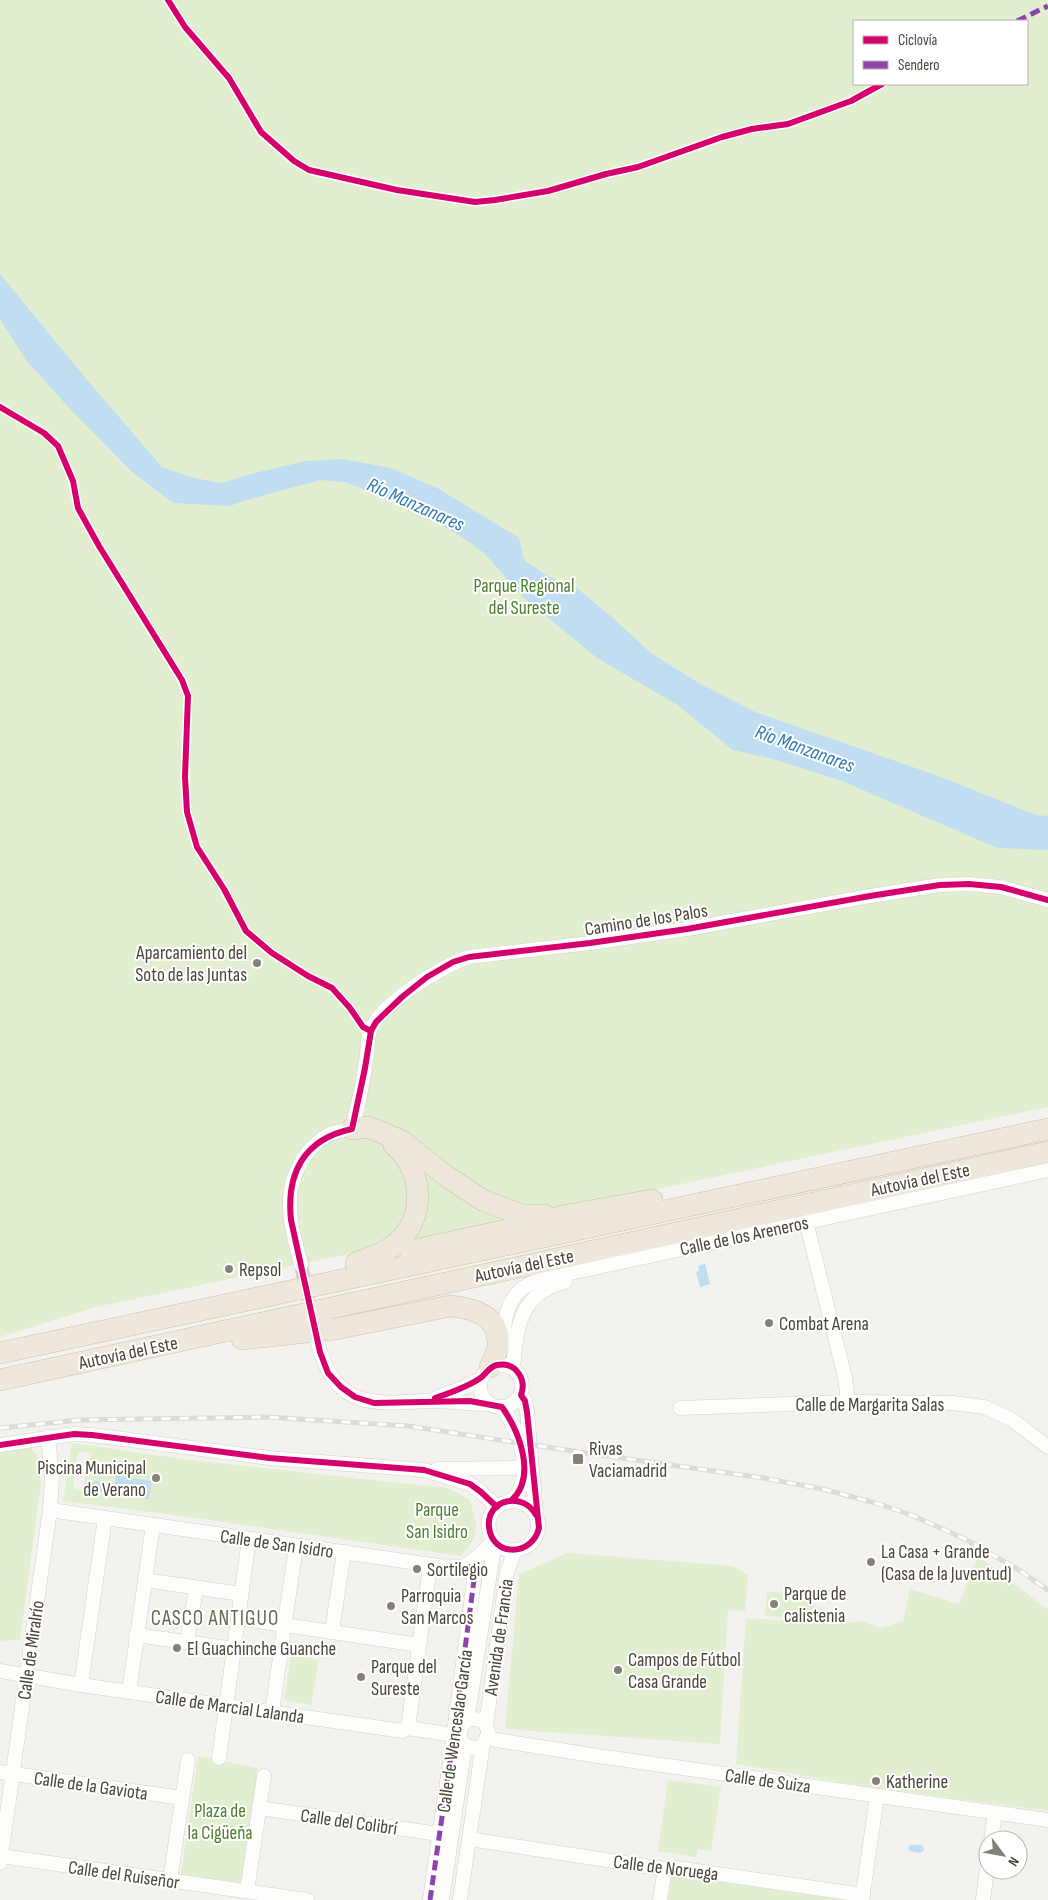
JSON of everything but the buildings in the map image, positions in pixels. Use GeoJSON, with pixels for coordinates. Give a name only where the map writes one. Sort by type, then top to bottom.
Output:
{"type":"FeatureCollection","features":[{"type":"Feature","properties":{"kind":"highway"},"geometry":{"type":"LineString","coordinates":[[352,1129],[368,1127],[402,1141],[446,1176],[484,1201],[523,1215],[568,1215]]}},
{"type":"Feature","properties":{"kind":"highway"},"geometry":{"type":"LineString","coordinates":[[352,1129],[387,1139],[402,1152],[414,1173],[418,1190],[417,1211],[410,1228],[396,1244],[384,1252],[356,1263]]}},
{"type":"Feature","properties":{"kind":"highway","name":"Autovía del Este"},"geometry":{"type":"LineString","coordinates":[[0,1354],[1048,1129]]}},
{"type":"Feature","properties":{"kind":"highway","name":"Autovía del Este"},"geometry":{"type":"LineString","coordinates":[[0,1380],[1048,1152]]}},
{"type":"Feature","properties":{"kind":"highway"},"geometry":{"type":"LineString","coordinates":[[0,1347],[148,1309],[520,1228],[568,1215],[761,1181],[786,1184]]}},
{"type":"Feature","properties":{"kind":"highway"},"geometry":{"type":"LineString","coordinates":[[164,1344],[187,1347],[302,1331],[335,1329],[450,1306],[464,1307],[480,1312],[490,1320],[495,1328],[498,1345],[490,1370]]}},
{"type":"Feature","properties":{"kind":"street","name":"Camino de los Palos"},"geometry":{"type":"LineString","coordinates":[[352,1129],[365,1068],[370,1031],[376,1022],[402,997],[427,977],[453,962],[469,957],[590,943],[687,929],[940,885],[969,884],[1001,887],[1048,900]]}},
{"type":"Feature","properties":{"kind":"street"},"geometry":{"type":"LineString","coordinates":[[301,1265],[289,1202],[294,1176],[308,1152],[322,1139],[330,1134],[352,1129]]}},
{"type":"Feature","properties":{"kind":"street","name":"Calle de los Areneros"},"geometry":{"type":"LineString","coordinates":[[490,1370],[503,1348],[503,1325],[506,1314],[521,1290],[528,1285],[547,1278],[1048,1170]]}},
{"type":"Feature","properties":{"kind":"street","name":"Calle de los Areneros"},"geometry":{"type":"LineString","coordinates":[[512,1367],[516,1335],[523,1314],[535,1297],[554,1285],[1048,1178]]}},
{"type":"Feature","properties":{"kind":"street"},"geometry":{"type":"LineString","coordinates":[[808,1229],[845,1377],[848,1402]]}},
{"type":"Feature","properties":{"kind":"street"},"geometry":{"type":"LineString","coordinates":[[317,1340],[328,1373],[341,1387],[355,1397],[369,1401],[385,1404],[426,1401],[470,1401],[496,1405],[512,1404],[521,1395],[523,1388],[522,1379],[519,1373],[512,1367],[490,1370],[467,1386],[426,1401]]}},
{"type":"Feature","properties":{"kind":"street"},"geometry":{"type":"LineString","coordinates":[[490,1370],[481,1392],[512,1422],[516,1432],[524,1479],[522,1487],[512,1500],[496,1507],[489,1525],[494,1541],[504,1548],[515,1550],[527,1546],[535,1539],[539,1526],[536,1514],[526,1408],[521,1395]]}},
{"type":"Feature","properties":{"kind":"street","name":"Calle de Margarita Salas"},"geometry":{"type":"LineString","coordinates":[[680,1408],[848,1402],[952,1403],[984,1407],[1011,1419],[1048,1447]]}},
{"type":"Feature","properties":{"kind":"street"},"geometry":{"type":"LineString","coordinates":[[0,1445],[74,1434],[269,1458],[424,1470],[514,1468],[523,1466]]}},
{"type":"Feature","properties":{"kind":"street","name":"Calle de Miralrío"},"geometry":{"type":"LineString","coordinates":[[0,1860],[7,1773],[27,1676],[50,1510],[52,1477],[48,1437]]}},
{"type":"Feature","properties":{"kind":"street"},"geometry":{"type":"LineString","coordinates":[[424,1470],[470,1484],[496,1507]]}},
{"type":"Feature","properties":{"kind":"street"},"geometry":{"type":"LineString","coordinates":[[512,1500],[526,1504],[536,1514]]}},
{"type":"Feature","properties":{"kind":"street","name":"Calle de San Isidro"},"geometry":{"type":"LineString","coordinates":[[50,1510],[432,1565],[463,1567],[467,1564]]}},
{"type":"Feature","properties":{"kind":"street"},"geometry":{"type":"LineString","coordinates":[[81,1685],[105,1518]]}},
{"type":"Feature","properties":{"kind":"street"},"geometry":{"type":"LineString","coordinates":[[129,1692],[136,1635],[154,1525]]}},
{"type":"Feature","properties":{"kind":"street"},"geometry":{"type":"LineString","coordinates":[[218,1758],[249,1539]]}},
{"type":"Feature","properties":{"kind":"street"},"geometry":{"type":"LineString","coordinates":[[467,1564],[494,1541]]}},
{"type":"Feature","properties":{"kind":"street","name":"Avenida de Francia"},"geometry":{"type":"LineString","coordinates":[[442,1900],[459,1739],[461,1727],[467,1720],[494,1541]]}},
{"type":"Feature","properties":{"kind":"street"},"geometry":{"type":"LineString","coordinates":[[272,1712],[296,1546]]}},
{"type":"Feature","properties":{"kind":"street","name":"Avenida de Francia"},"geometry":{"type":"LineString","coordinates":[[460,1900],[507,1572],[515,1550]]}},
{"type":"Feature","properties":{"kind":"street"},"geometry":{"type":"LineString","coordinates":[[332,1631],[344,1552]]}},
{"type":"Feature","properties":{"kind":"street","name":"Calle de Wenceslao García"},"geometry":{"type":"LineString","coordinates":[[430,1900],[439,1834],[459,1739],[475,1574],[467,1564]]}},
{"type":"Feature","properties":{"kind":"street"},"geometry":{"type":"LineString","coordinates":[[408,1728],[429,1574],[432,1565]]}},
{"type":"Feature","properties":{"kind":"street"},"geometry":{"type":"LineString","coordinates":[[146,1580],[241,1594]]}},
{"type":"Feature","properties":{"kind":"street"},"geometry":{"type":"LineString","coordinates":[[188,1642],[196,1588]]}},
{"type":"Feature","properties":{"kind":"street"},"geometry":{"type":"LineString","coordinates":[[238,1618],[419,1645]]}},
{"type":"Feature","properties":{"kind":"street"},"geometry":{"type":"LineString","coordinates":[[136,1635],[234,1648]]}},
{"type":"Feature","properties":{"kind":"street","name":"Calle de Marcial Lalanda"},"geometry":{"type":"LineString","coordinates":[[0,1671],[81,1685],[403,1731],[408,1728],[459,1739]]}},
{"type":"Feature","properties":{"kind":"street","name":"Avenida de Francia"},"geometry":{"type":"LineString","coordinates":[[467,1720],[480,1720],[485,1735]]}},
{"type":"Feature","properties":{"kind":"street"},"geometry":{"type":"LineString","coordinates":[[459,1739],[471,1747],[477,1747],[485,1735]]}},
{"type":"Feature","properties":{"kind":"street","name":"Calle de Suiza"},"geometry":{"type":"LineString","coordinates":[[485,1735],[496,1740],[589,1755],[1048,1820]]}},
{"type":"Feature","properties":{"kind":"street"},"geometry":{"type":"LineString","coordinates":[[170,1880],[188,1760]]}},
{"type":"Feature","properties":{"kind":"street","name":"Calle de la Gaviota"},"geometry":{"type":"LineString","coordinates":[[7,1773],[182,1798]]}},
{"type":"Feature","properties":{"kind":"street"},"geometry":{"type":"LineString","coordinates":[[247,1892],[264,1776]]}},
{"type":"Feature","properties":{"kind":"street"},"geometry":{"type":"LineString","coordinates":[[863,1897],[877,1796]]}},
{"type":"Feature","properties":{"kind":"street","name":"Calle del Colibrí"},"geometry":{"type":"LineString","coordinates":[[259,1808],[439,1834]]}},
{"type":"Feature","properties":{"kind":"street"},"geometry":{"type":"LineString","coordinates":[[992,1830],[995,1813]]}},
{"type":"Feature","properties":{"kind":"street","name":"Calle de Noruega"},"geometry":{"type":"LineString","coordinates":[[469,1838],[664,1869],[676,1868],[863,1897]]}},
{"type":"Feature","properties":{"kind":"street","name":"Calle del Ruiseñor"},"geometry":{"type":"LineString","coordinates":[[0,1860],[170,1880],[208,1893],[247,1892],[307,1900]]}},
{"type":"Feature","properties":{"kind":"street"},"geometry":{"type":"LineString","coordinates":[[660,1900],[664,1869]]}},
{"type":"Feature","properties":{"kind":"street"},"geometry":{"type":"LineString","coordinates":[[983,1900],[986,1880]]}},
{"type":"Feature","properties":{"kind":"green space","name":"Parque Regional del Sureste"},"geometry":{"type":"Polygon","coordinates":[[[0,0],[1048,0],[1048,1107],[96,1307],[0,1337],[0,0]]]}},
{"type":"Feature","properties":{"kind":"green space","name":"Parque San Isidro"},"geometry":{"type":"Polygon","coordinates":[[[72,1443],[182,1459],[447,1488],[469,1499],[476,1529],[472,1542],[461,1556],[63,1501],[72,1443]],[[78,1452],[73,1488],[83,1490],[88,1457],[91,1457],[92,1453],[78,1452]]]}},
{"type":"Feature","properties":{"kind":"green space"},"geometry":{"type":"Polygon","coordinates":[[[29,1446],[38,1456],[41,1483],[20,1640],[0,1641],[0,1452],[18,1448],[22,1450],[29,1446]]]}},
{"type":"Feature","properties":{"kind":"green space","name":"Campos de Fútbol Casa Grande"},"geometry":{"type":"Polygon","coordinates":[[[568,1553],[733,1566],[748,1575],[745,1611],[728,1610],[720,1744],[505,1729],[519,1574],[568,1553]]]}},
{"type":"Feature","properties":{"kind":"green space"},"geometry":{"type":"Polygon","coordinates":[[[978,1556],[1048,1610],[1048,1811],[857,1785],[736,1764],[746,1618],[835,1624],[861,1621],[881,1628],[903,1621],[910,1589],[959,1604],[978,1556]]]}},
{"type":"Feature","properties":{"kind":"green space"},"geometry":{"type":"Polygon","coordinates":[[[767,1592],[804,1593],[810,1597],[814,1606],[821,1608],[818,1616],[813,1615],[812,1619],[765,1616],[767,1592]]]}},
{"type":"Feature","properties":{"kind":"green space"},"geometry":{"type":"Polygon","coordinates":[[[291,1655],[319,1660],[311,1705],[284,1700],[291,1655]]]}},
{"type":"Feature","properties":{"kind":"green space","name":"Plaza de la Cigüeña"},"geometry":{"type":"Polygon","coordinates":[[[198,1756],[258,1768],[241,1883],[181,1874],[198,1756]]]}},
{"type":"Feature","properties":{"kind":"green space"},"geometry":{"type":"Polygon","coordinates":[[[668,1780],[721,1787],[711,1851],[698,1849],[696,1857],[658,1851],[668,1780]]]}},
{"type":"Feature","properties":{"kind":"green space"},"geometry":{"type":"Polygon","coordinates":[[[672,1875],[844,1900],[668,1900],[672,1875]]]}},
{"type":"Feature","properties":{"kind":"water","name":"Río Manzanares"},"geometry":{"type":"Polygon","coordinates":[[[0,274],[162,467],[194,478],[221,483],[306,461],[342,459],[391,468],[439,489],[519,538],[524,560],[547,576],[573,585],[652,654],[699,683],[755,712],[941,777],[1036,815],[1048,816],[1048,850],[997,848],[842,781],[773,759],[733,750],[676,704],[597,658],[524,598],[484,553],[459,535],[421,514],[374,493],[345,482],[320,480],[230,506],[173,503],[132,472],[70,409],[26,360],[0,319],[0,274]]]}},
{"type":"Feature","properties":{"kind":"water"},"geometry":{"type":"Polygon","coordinates":[[[705,1264],[710,1284],[700,1287],[696,1272],[699,1271],[698,1266],[705,1264]]]}},
{"type":"Feature","properties":{"kind":"water"},"geometry":{"type":"Polygon","coordinates":[[[116,1476],[152,1481],[149,1499],[113,1494],[116,1476]]]}},
{"type":"Feature","properties":{"kind":"water"},"geometry":{"type":"Polygon","coordinates":[[[95,1481],[99,1481],[103,1487],[99,1493],[95,1493],[91,1489],[91,1485],[95,1481]]]}},
{"type":"Feature","properties":{"kind":"water"},"geometry":{"type":"Polygon","coordinates":[[[910,1845],[922,1845],[924,1850],[920,1853],[909,1851],[908,1847],[910,1845]]]}},
{"type":"Feature","properties":{"kind":"tunnel"},"geometry":{"type":"LineString","coordinates":[[301,1265],[313,1321]]}},
{"type":"Feature","properties":{"kind":"railway"},"geometry":{"type":"LineString","coordinates":[[0,1428],[80,1420],[267,1417],[408,1426],[763,1478],[823,1489],[879,1504],[914,1516],[967,1540],[1019,1570],[1048,1590]]}},
{"type":"Feature","properties":{"kind":"marked path"},"geometry":{"type":"LineString","coordinates":[[1019,20],[1048,6]]}},
{"type":"Feature","properties":{"kind":"marked path"},"geometry":{"type":"LineString","coordinates":[[430,1900],[474,1580],[474,1571],[467,1565]]}},
{"type":"Feature","properties":{"kind":"cycle path"},"geometry":{"type":"LineString","coordinates":[[168,0],[185,27],[229,78],[261,132],[294,161],[309,170],[397,190],[475,202],[548,191],[638,167],[722,137],[752,129],[788,124],[851,101],[880,85]]}},
{"type":"Feature","properties":{"kind":"cycle path"},"geometry":{"type":"LineString","coordinates":[[0,407],[44,433],[58,446],[73,481],[78,508],[99,546],[182,680],[188,696],[185,777],[187,812],[197,847],[224,889],[246,931],[272,953],[308,976],[332,988],[350,1008],[363,1027],[371,1031]]}},
{"type":"Feature","properties":{"kind":"cycle path"},"geometry":{"type":"LineString","coordinates":[[512,1500],[519,1490],[523,1479],[523,1454],[514,1428],[502,1407],[470,1401],[374,1403],[355,1397],[341,1387],[328,1373],[320,1352],[291,1220],[290,1203],[292,1187],[295,1173],[310,1150],[335,1134],[352,1129],[371,1031],[376,1022],[402,997],[427,977],[453,962],[469,957],[590,943],[687,929],[940,885],[969,884],[1001,887],[1048,900]]}},
{"type":"Feature","properties":{"kind":"cycle path"},"geometry":{"type":"LineString","coordinates":[[435,1398],[468,1385],[481,1377],[491,1367],[497,1365],[503,1364],[518,1372],[522,1383],[521,1395],[525,1401],[527,1412],[539,1528],[535,1538],[529,1544],[512,1550],[497,1544],[492,1537],[489,1527],[490,1517],[493,1510],[499,1505],[515,1501],[523,1503],[530,1507],[536,1515]]}},
{"type":"Feature","properties":{"kind":"cycle path"},"geometry":{"type":"LineString","coordinates":[[0,1445],[74,1434],[92,1435],[269,1458],[424,1470],[470,1484],[497,1507]]}},
{"type":"Feature","properties":{"kind":"place","name":"Aparcamiento del Soto de las Juntas"},"geometry":{"type":"Point","coordinates":[257,963]}},
{"type":"Feature","properties":{"kind":"place","name":"Repsol"},"geometry":{"type":"Point","coordinates":[229,1269]}},
{"type":"Feature","properties":{"kind":"place","name":"Combat Arena"},"geometry":{"type":"Point","coordinates":[769,1323]}},
{"type":"Feature","properties":{"kind":"place","name":"Rivas Vaciamadrid"},"geometry":{"type":"Point","coordinates":[578,1459]}},
{"type":"Feature","properties":{"kind":"place","name":"Piscina Municipal de Verano"},"geometry":{"type":"Point","coordinates":[156,1478]}},
{"type":"Feature","properties":{"kind":"place","name":"La Casa + Grande (Casa de la Juventud)"},"geometry":{"type":"Point","coordinates":[871,1562]}},
{"type":"Feature","properties":{"kind":"place","name":"Sortilegio"},"geometry":{"type":"Point","coordinates":[417,1569]}},
{"type":"Feature","properties":{"kind":"place","name":"Parque de calistenia"},"geometry":{"type":"Point","coordinates":[774,1604]}},
{"type":"Feature","properties":{"kind":"place","name":"Parroquia San Marcos"},"geometry":{"type":"Point","coordinates":[391,1606]}},
{"type":"Feature","properties":{"kind":"place","name":"El Guachinche Guanche"},"geometry":{"type":"Point","coordinates":[177,1648]}},
{"type":"Feature","properties":{"kind":"place","name":"Campos de Fútbol Casa Grande"},"geometry":{"type":"Point","coordinates":[618,1670]}},
{"type":"Feature","properties":{"kind":"place","name":"Parque del Sureste"},"geometry":{"type":"Point","coordinates":[361,1677]}},
{"type":"Feature","properties":{"kind":"place","name":"Katherine"},"geometry":{"type":"Point","coordinates":[876,1781]}},
{"type":"Feature","properties":{"kind":"district","name":"CASCO ANTIGUO"},"geometry":{"type":"Point","coordinates":[215,1618]}}]}
